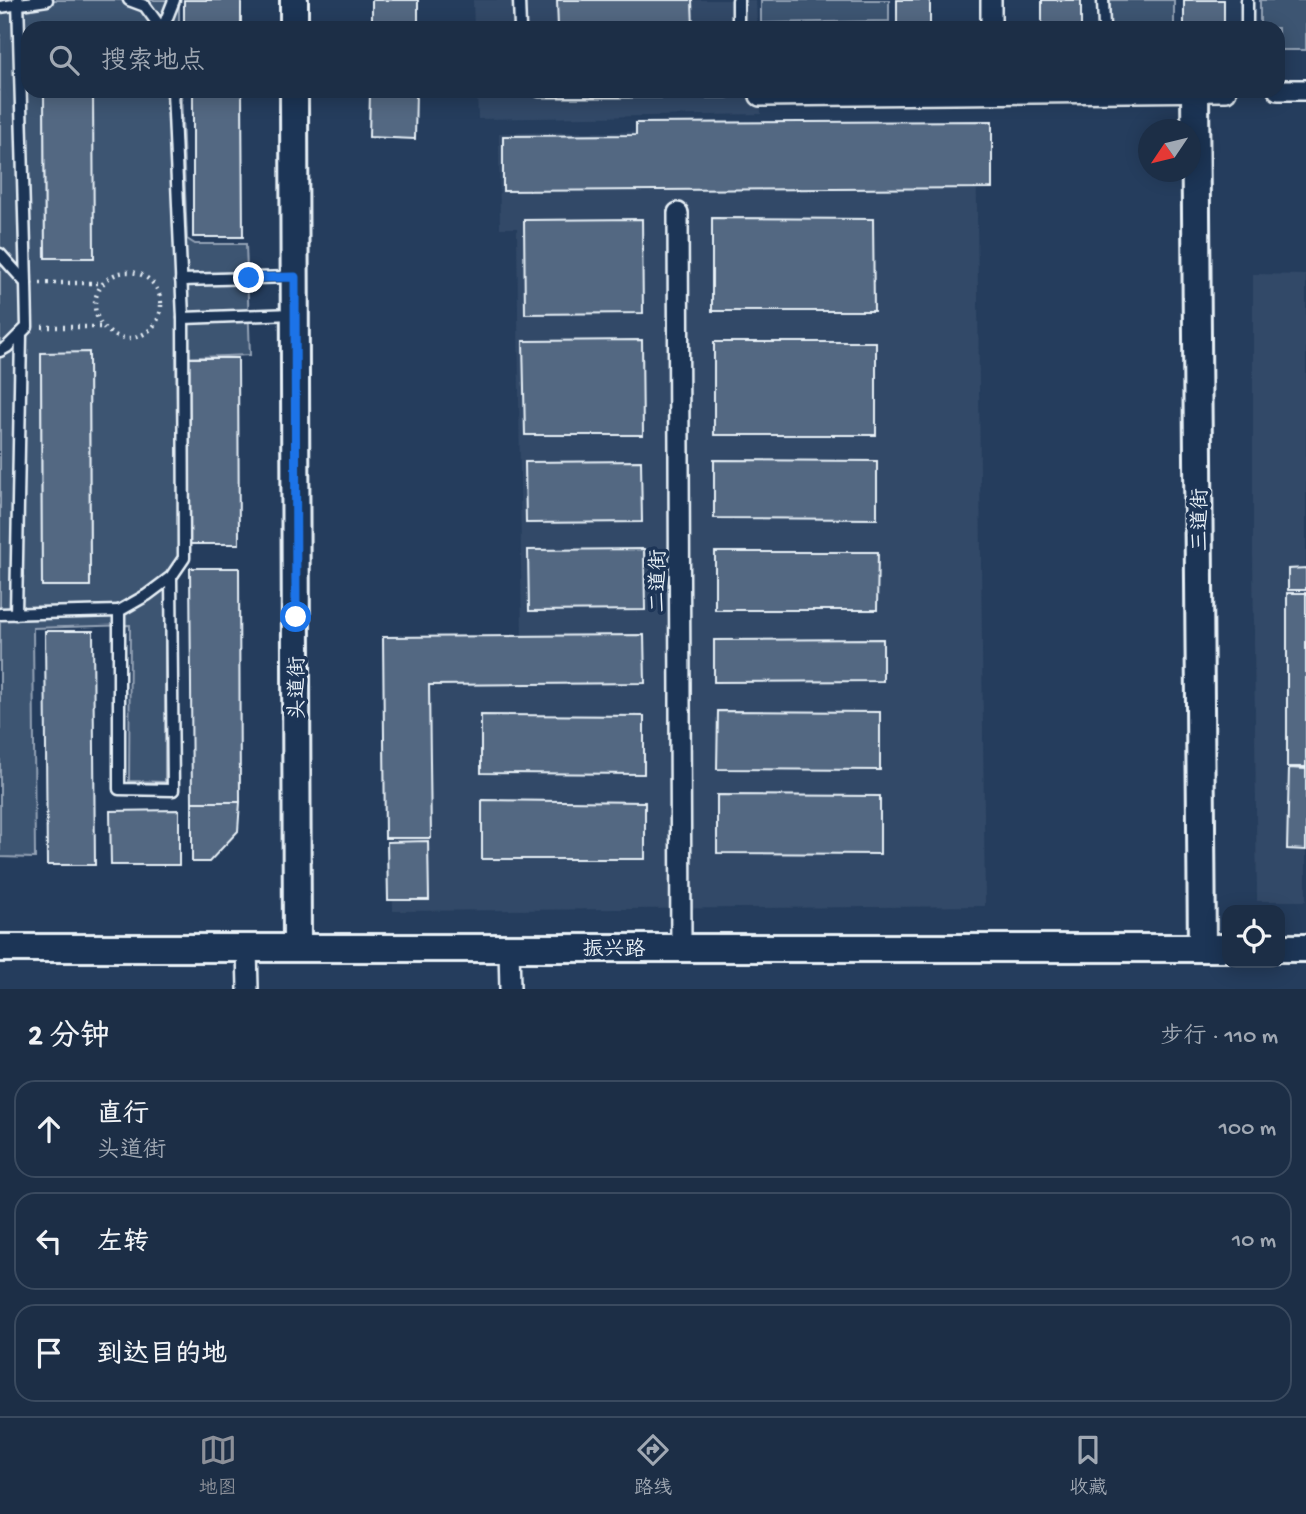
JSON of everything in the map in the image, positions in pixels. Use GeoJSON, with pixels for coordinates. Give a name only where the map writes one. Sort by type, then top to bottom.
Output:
{"type":"FeatureCollection","features":[{"type":"Feature","properties":{"kind":"street"},"geometry":{"type":"LineString","coordinates":[[294,0],[294,21]]}},
{"type":"Feature","properties":{"kind":"street"},"geometry":{"type":"LineString","coordinates":[[991,0],[991,21]]}},
{"type":"Feature","properties":{"kind":"street"},"geometry":{"type":"LineString","coordinates":[[1285,90],[1306,90]]}},
{"type":"Feature","properties":{"kind":"street","name":"头道街"},"geometry":{"type":"LineString","coordinates":[[294,98],[297,948]]}},
{"type":"Feature","properties":{"kind":"street","name":"三道街"},"geometry":{"type":"LineString","coordinates":[[1195,98],[1215,948]]}},
{"type":"Feature","properties":{"kind":"street","name":"二道街"},"geometry":{"type":"LineString","coordinates":[[678,213],[681,948]]}},
{"type":"Feature","properties":{"kind":"street","name":"振兴路"},"geometry":{"type":"LineString","coordinates":[[0,948],[1215,948]]}},
{"type":"Feature","properties":{"kind":"street"},"geometry":{"type":"LineString","coordinates":[[247,948],[248,989]]}},
{"type":"Feature","properties":{"kind":"street"},"geometry":{"type":"LineString","coordinates":[[509,948],[510,989]]}},
{"type":"Feature","properties":{"kind":"street"},"geometry":{"type":"LineString","coordinates":[[1285,948],[1306,948]]}},
{"type":"Feature","properties":{"kind":"lane"},"geometry":{"type":"LineString","coordinates":[[0,7],[18,2],[47,0]]}},
{"type":"Feature","properties":{"kind":"lane"},"geometry":{"type":"LineString","coordinates":[[129,0],[145,6],[157,21]]}},
{"type":"Feature","properties":{"kind":"lane"},"geometry":{"type":"LineString","coordinates":[[165,21],[174,0]]}},
{"type":"Feature","properties":{"kind":"lane"},"geometry":{"type":"LineString","coordinates":[[519,0],[520,21]]}},
{"type":"Feature","properties":{"kind":"lane"},"geometry":{"type":"LineString","coordinates":[[738,0],[738,21]]}},
{"type":"Feature","properties":{"kind":"lane"},"geometry":{"type":"LineString","coordinates":[[1103,0],[1104,21]]}},
{"type":"Feature","properties":{"kind":"lane"},"geometry":{"type":"LineString","coordinates":[[1247,0],[1247,21]]}},
{"type":"Feature","properties":{"kind":"lane"},"geometry":{"type":"LineString","coordinates":[[16,614],[26,283],[18,2]]}},
{"type":"Feature","properties":{"kind":"lane"},"geometry":{"type":"LineString","coordinates":[[0,614],[119,611],[171,577],[184,558],[183,318],[173,98]]}},
{"type":"Feature","properties":{"kind":"lane"},"geometry":{"type":"LineString","coordinates":[[0,254],[26,283]]}},
{"type":"Feature","properties":{"kind":"lane"},"geometry":{"type":"LineString","coordinates":[[181,280],[295,277]]}},
{"type":"Feature","properties":{"kind":"lane"},"geometry":{"type":"LineString","coordinates":[[183,318],[295,314]]}},
{"type":"Feature","properties":{"kind":"lane"},"geometry":{"type":"LineString","coordinates":[[0,351],[8,347],[24,330]]}},
{"type":"Feature","properties":{"kind":"lane"},"geometry":{"type":"LineString","coordinates":[[119,611],[119,789],[173,790],[171,577]]}},
{"type":"Feature","properties":{"kind":"path"},"geometry":{"type":"LineString","coordinates":[[121,272],[143,274],[152,280],[158,289],[162,310],[159,320],[144,335],[122,338],[111,334],[103,327],[94,305],[102,283],[121,272]]}},
{"type":"Feature","properties":{"kind":"path"},"geometry":{"type":"LineString","coordinates":[[26,283],[102,283]]}},
{"type":"Feature","properties":{"kind":"path"},"geometry":{"type":"LineString","coordinates":[[24,330],[103,327]]}},
{"type":"Feature","properties":{"kind":"shaded area"},"geometry":{"type":"Polygon","coordinates":[[[0,0],[179,0],[179,21],[21,21],[21,98],[44,98],[45,258],[93,258],[93,98],[181,98],[187,239],[195,244],[246,244],[250,355],[176,358],[179,552],[165,593],[165,782],[129,781],[130,625],[33,628],[35,858],[0,857],[0,0]],[[41,353],[42,585],[90,586],[89,353],[41,353]]]}},
{"type":"Feature","properties":{"kind":"shaded area"},"geometry":{"type":"Polygon","coordinates":[[[473,0],[756,0],[757,21],[474,21],[473,0]]]}},
{"type":"Feature","properties":{"kind":"shaded area"},"geometry":{"type":"Polygon","coordinates":[[[761,0],[889,0],[889,21],[761,21],[761,0]]]}},
{"type":"Feature","properties":{"kind":"shaded area"},"geometry":{"type":"Polygon","coordinates":[[[1110,0],[1174,0],[1174,21],[1110,21],[1110,0]]]}},
{"type":"Feature","properties":{"kind":"shaded area"},"geometry":{"type":"Polygon","coordinates":[[[1260,0],[1306,0],[1306,50],[1285,50],[1285,21],[1260,21],[1260,0]]]}},
{"type":"Feature","properties":{"kind":"shaded area"},"geometry":{"type":"Polygon","coordinates":[[[477,98],[760,98],[761,114],[478,119],[477,98]]]}},
{"type":"Feature","properties":{"kind":"shaded area"},"geometry":{"type":"Polygon","coordinates":[[[976,128],[985,906],[393,911],[389,642],[522,640],[517,228],[500,228],[499,133],[976,128]]]}},
{"type":"Feature","properties":{"kind":"shaded area"},"geometry":{"type":"Polygon","coordinates":[[[1253,274],[1306,275],[1306,901],[1257,901],[1253,274]]]}},
{"type":"Feature","properties":{"kind":"building"},"geometry":{"type":"Polygon","coordinates":[[[184,0],[241,0],[241,21],[184,21],[184,0]]]}},
{"type":"Feature","properties":{"kind":"building"},"geometry":{"type":"Polygon","coordinates":[[[372,0],[418,0],[418,21],[372,21],[372,0]]]}},
{"type":"Feature","properties":{"kind":"building"},"geometry":{"type":"Polygon","coordinates":[[[557,0],[692,0],[693,21],[558,21],[557,0]]]}},
{"type":"Feature","properties":{"kind":"building"},"geometry":{"type":"Polygon","coordinates":[[[897,0],[930,0],[930,21],[897,21],[897,0]]]}},
{"type":"Feature","properties":{"kind":"building"},"geometry":{"type":"Polygon","coordinates":[[[1042,0],[1081,0],[1081,21],[1042,21],[1042,0]]]}},
{"type":"Feature","properties":{"kind":"building"},"geometry":{"type":"Polygon","coordinates":[[[1184,0],[1224,0],[1224,21],[1184,21],[1184,0]]]}},
{"type":"Feature","properties":{"kind":"building"},"geometry":{"type":"Polygon","coordinates":[[[44,98],[93,98],[94,258],[45,258],[44,98]]]}},
{"type":"Feature","properties":{"kind":"building"},"geometry":{"type":"Polygon","coordinates":[[[193,98],[242,98],[243,237],[193,237],[193,98]]]}},
{"type":"Feature","properties":{"kind":"building"},"geometry":{"type":"Polygon","coordinates":[[[370,98],[416,98],[415,139],[369,137],[370,98]]]}},
{"type":"Feature","properties":{"kind":"building"},"geometry":{"type":"Polygon","coordinates":[[[992,121],[992,188],[503,191],[503,136],[636,135],[636,123],[992,121]]]}},
{"type":"Feature","properties":{"kind":"building"},"geometry":{"type":"Polygon","coordinates":[[[712,218],[873,219],[874,311],[712,311],[712,218]]]}},
{"type":"Feature","properties":{"kind":"building"},"geometry":{"type":"Polygon","coordinates":[[[642,219],[643,313],[525,314],[524,220],[642,219]]]}},
{"type":"Feature","properties":{"kind":"building"},"geometry":{"type":"Polygon","coordinates":[[[642,340],[643,435],[525,435],[523,341],[642,340]]]}},
{"type":"Feature","properties":{"kind":"building"},"geometry":{"type":"Polygon","coordinates":[[[714,342],[876,342],[876,435],[714,435],[714,342]]]}},
{"type":"Feature","properties":{"kind":"building"},"geometry":{"type":"Polygon","coordinates":[[[89,352],[90,586],[42,586],[41,353],[89,352]]]}},
{"type":"Feature","properties":{"kind":"building"},"geometry":{"type":"Polygon","coordinates":[[[189,358],[238,358],[239,544],[189,544],[189,358]]]}},
{"type":"Feature","properties":{"kind":"building"},"geometry":{"type":"Polygon","coordinates":[[[714,460],[877,461],[877,519],[714,518],[714,460]]]}},
{"type":"Feature","properties":{"kind":"building"},"geometry":{"type":"Polygon","coordinates":[[[641,461],[642,522],[526,523],[525,462],[641,461]]]}},
{"type":"Feature","properties":{"kind":"building"},"geometry":{"type":"Polygon","coordinates":[[[644,549],[645,610],[529,611],[528,550],[644,549]]]}},
{"type":"Feature","properties":{"kind":"building"},"geometry":{"type":"Polygon","coordinates":[[[715,552],[878,552],[877,610],[715,610],[715,552]]]}},
{"type":"Feature","properties":{"kind":"building"},"geometry":{"type":"Polygon","coordinates":[[[190,568],[239,568],[240,802],[192,802],[190,568]]]}},
{"type":"Feature","properties":{"kind":"building"},"geometry":{"type":"Polygon","coordinates":[[[1306,568],[1306,590],[1288,590],[1288,569],[1306,568]]]}},
{"type":"Feature","properties":{"kind":"building"},"geometry":{"type":"Polygon","coordinates":[[[1287,593],[1306,593],[1306,767],[1287,767],[1287,593]]]}},
{"type":"Feature","properties":{"kind":"building"},"geometry":{"type":"Polygon","coordinates":[[[45,631],[93,631],[95,865],[47,865],[45,631]]]}},
{"type":"Feature","properties":{"kind":"building"},"geometry":{"type":"Polygon","coordinates":[[[644,635],[645,683],[429,685],[431,838],[385,838],[383,637],[644,635]]]}},
{"type":"Feature","properties":{"kind":"building"},"geometry":{"type":"Polygon","coordinates":[[[883,639],[883,681],[714,682],[714,640],[883,639]]]}},
{"type":"Feature","properties":{"kind":"building"},"geometry":{"type":"Polygon","coordinates":[[[718,711],[880,712],[880,770],[717,769],[718,711]]]}},
{"type":"Feature","properties":{"kind":"building"},"geometry":{"type":"Polygon","coordinates":[[[481,715],[644,716],[644,774],[481,773],[481,715]]]}},
{"type":"Feature","properties":{"kind":"building"},"geometry":{"type":"Polygon","coordinates":[[[1289,768],[1306,769],[1306,850],[1287,849],[1289,768]]]}},
{"type":"Feature","properties":{"kind":"building"},"geometry":{"type":"Polygon","coordinates":[[[717,795],[880,796],[880,854],[717,853],[717,795]]]}},
{"type":"Feature","properties":{"kind":"building"},"geometry":{"type":"Polygon","coordinates":[[[482,800],[645,802],[645,859],[482,859],[482,800]]]}},
{"type":"Feature","properties":{"kind":"building"},"geometry":{"type":"Polygon","coordinates":[[[192,802],[240,802],[238,831],[209,862],[192,862],[192,802]]]}},
{"type":"Feature","properties":{"kind":"building"},"geometry":{"type":"Polygon","coordinates":[[[179,810],[179,865],[111,865],[110,811],[179,810]]]}},
{"type":"Feature","properties":{"kind":"building"},"geometry":{"type":"Polygon","coordinates":[[[428,841],[429,900],[388,900],[387,842],[428,841]]]}},
{"type":"Feature","properties":{"kind":"route"},"geometry":{"type":"LineString","coordinates":[[249,278],[295,277],[296,617]]}}]}
